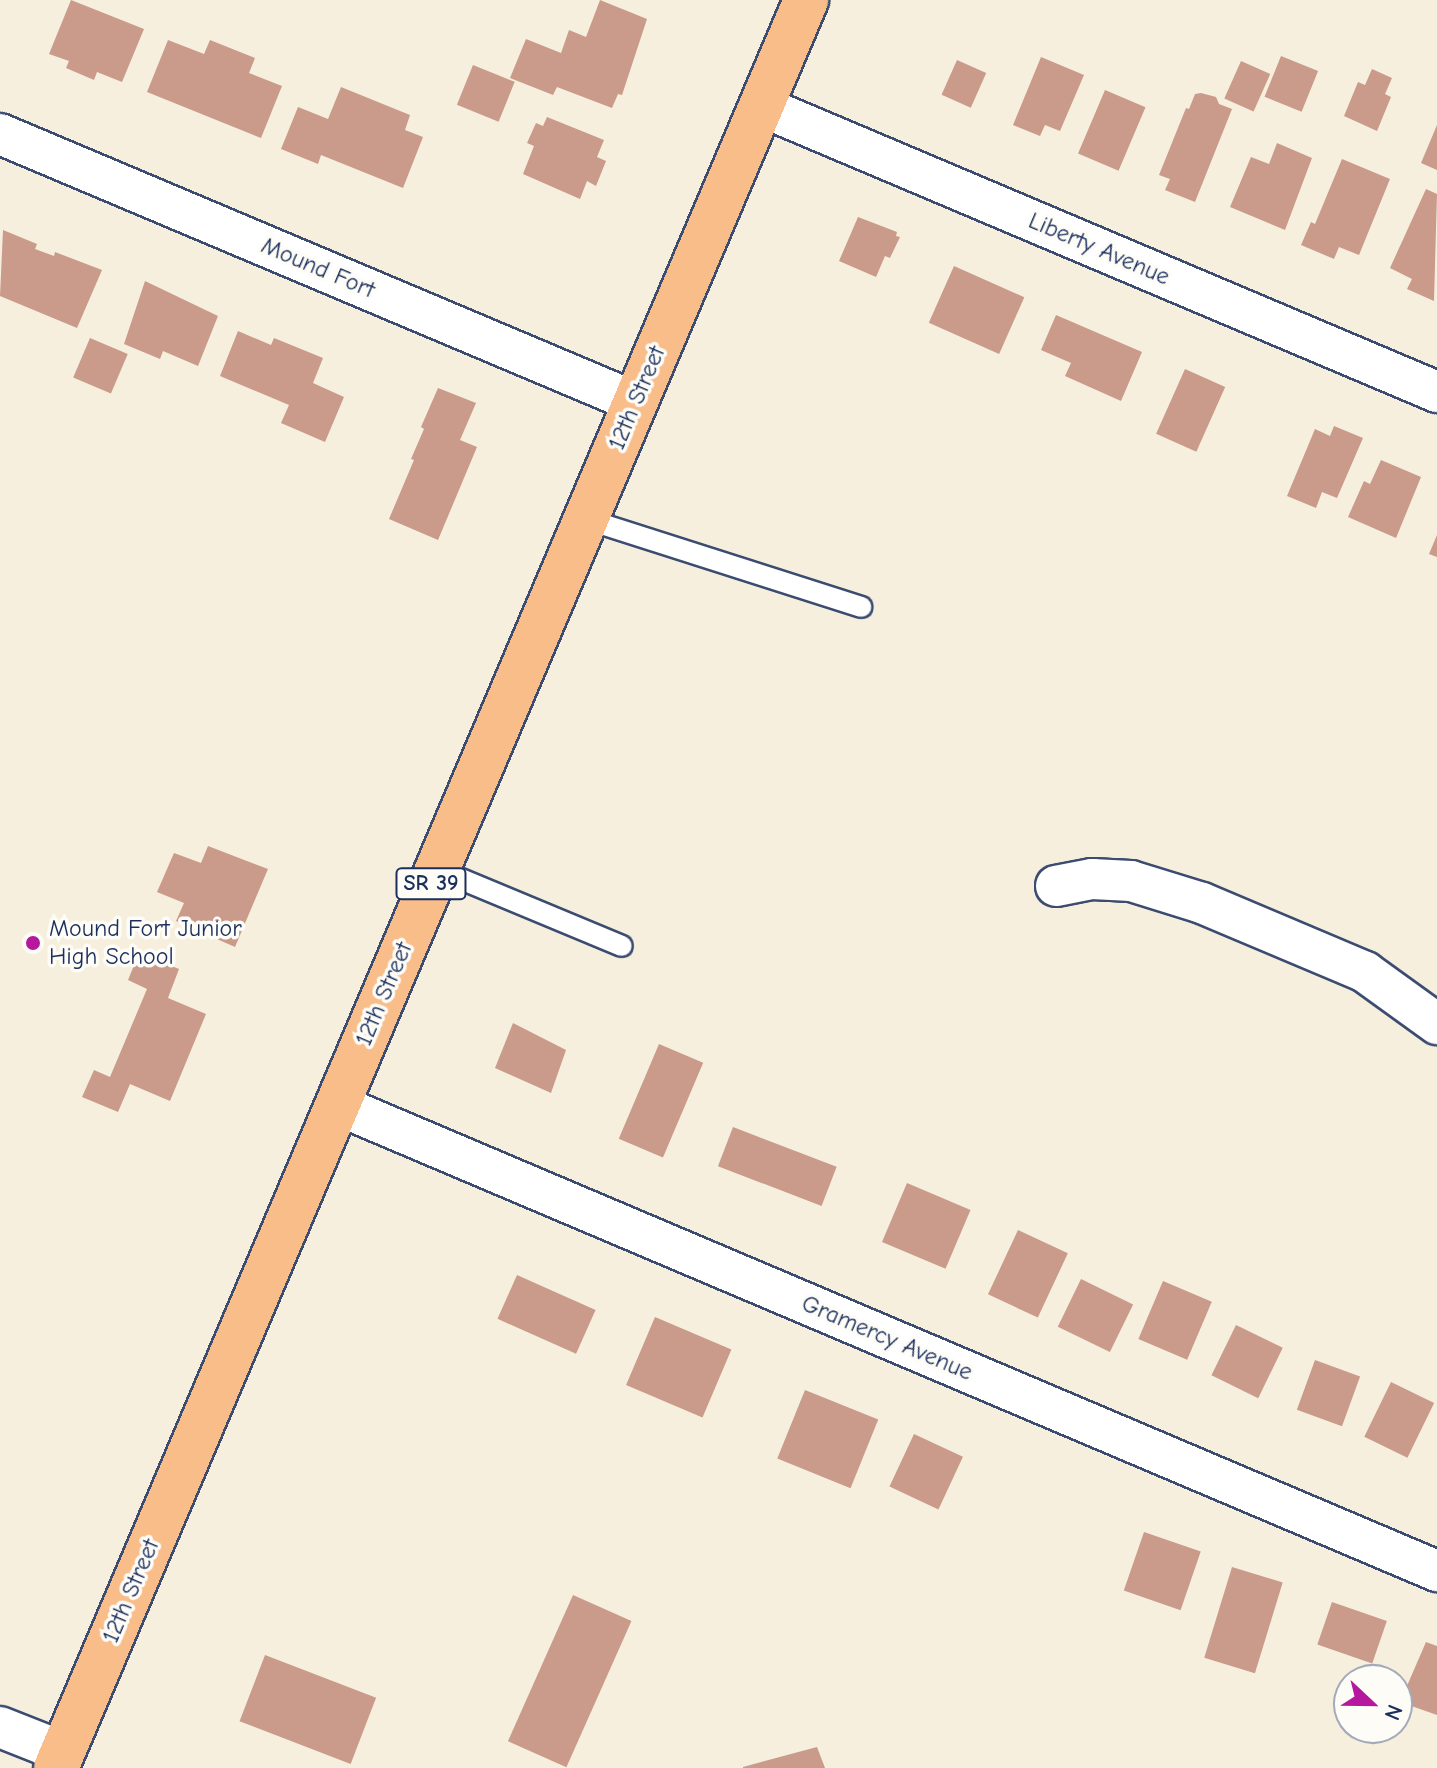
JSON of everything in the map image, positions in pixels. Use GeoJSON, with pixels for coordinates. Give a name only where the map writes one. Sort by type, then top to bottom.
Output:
{"type":"FeatureCollection","features":[{"type":"Feature","properties":{"kind":"main road","name":"12th Street"},"geometry":{"type":"LineString","coordinates":[[60,1760],[806,0]]}},
{"type":"Feature","properties":{"kind":"street","name":"Liberty Avenue"},"geometry":{"type":"LineString","coordinates":[[761,106],[1437,392]]}},
{"type":"Feature","properties":{"kind":"street","name":"Mound Fort"},"geometry":{"type":"LineString","coordinates":[[0,134],[635,402]]}},
{"type":"Feature","properties":{"kind":"street"},"geometry":{"type":"LineString","coordinates":[[1056,886],[1092,879],[1131,881],[1202,903],[1365,972],[1437,1024]]}},
{"type":"Feature","properties":{"kind":"street","name":"Gramercy Avenue"},"geometry":{"type":"LineString","coordinates":[[338,1105],[1437,1571]]}},
{"type":"Feature","properties":{"kind":"street"},"geometry":{"type":"LineString","coordinates":[[0,1727],[60,1760]]}},
{"type":"Feature","properties":{"kind":"lane"},"geometry":{"type":"LineString","coordinates":[[586,519],[861,607]]}},
{"type":"Feature","properties":{"kind":"lane"},"geometry":{"type":"LineString","coordinates":[[437,869],[622,946]]}},
{"type":"Feature","properties":{"kind":"building"},"geometry":{"type":"Polygon","coordinates":[[[71,0],[144,29],[122,82],[97,72],[94,80],[66,68],[69,61],[49,54],[71,0]]]}},
{"type":"Feature","properties":{"kind":"building"},"geometry":{"type":"Polygon","coordinates":[[[600,0],[647,19],[622,95],[618,94],[612,108],[557,87],[553,95],[510,78],[526,39],[561,53],[569,30],[586,37],[600,0]]]}},
{"type":"Feature","properties":{"kind":"building"},"geometry":{"type":"Polygon","coordinates":[[[168,40],[204,54],[210,40],[255,58],[249,73],[282,86],[261,138],[147,92],[168,40]]]}},
{"type":"Feature","properties":{"kind":"building"},"geometry":{"type":"Polygon","coordinates":[[[1281,56],[1318,71],[1302,112],[1265,97],[1281,56]]]}},
{"type":"Feature","properties":{"kind":"building"},"geometry":{"type":"Polygon","coordinates":[[[1041,57],[1084,75],[1060,131],[1045,125],[1040,136],[1013,125],[1041,57]]]}},
{"type":"Feature","properties":{"kind":"building"},"geometry":{"type":"Polygon","coordinates":[[[957,60],[986,73],[971,108],[942,95],[957,60]]]}},
{"type":"Feature","properties":{"kind":"building"},"geometry":{"type":"Polygon","coordinates":[[[1241,61],[1270,74],[1254,111],[1224,98],[1241,61]]]}},
{"type":"Feature","properties":{"kind":"building"},"geometry":{"type":"Polygon","coordinates":[[[473,65],[515,82],[499,122],[457,105],[473,65]]]}},
{"type":"Feature","properties":{"kind":"building"},"geometry":{"type":"Polygon","coordinates":[[[1372,69],[1392,78],[1385,94],[1391,97],[1377,131],[1344,116],[1358,82],[1365,85],[1372,69]]]}},
{"type":"Feature","properties":{"kind":"building"},"geometry":{"type":"Polygon","coordinates":[[[341,87],[410,115],[405,130],[423,137],[403,188],[321,155],[318,164],[281,149],[298,107],[328,119],[341,87]]]}},
{"type":"Feature","properties":{"kind":"building"},"geometry":{"type":"Polygon","coordinates":[[[1105,90],[1146,107],[1119,171],[1078,154],[1105,90]]]}},
{"type":"Feature","properties":{"kind":"building"},"geometry":{"type":"Polygon","coordinates":[[[1195,94],[1216,97],[1219,104],[1232,109],[1195,202],[1165,190],[1170,179],[1159,175],[1186,108],[1189,109],[1195,94]]]}},
{"type":"Feature","properties":{"kind":"building"},"geometry":{"type":"Polygon","coordinates":[[[547,117],[604,140],[597,157],[606,161],[596,186],[587,181],[580,199],[523,174],[534,146],[527,143],[536,123],[543,126],[547,117]]]}},
{"type":"Feature","properties":{"kind":"building"},"geometry":{"type":"Polygon","coordinates":[[[1437,125],[1437,170],[1421,163],[1437,125]]]}},
{"type":"Feature","properties":{"kind":"building"},"geometry":{"type":"Polygon","coordinates":[[[1277,143],[1312,158],[1285,230],[1230,207],[1251,157],[1269,164],[1277,143]]]}},
{"type":"Feature","properties":{"kind":"building"},"geometry":{"type":"Polygon","coordinates":[[[1342,159],[1390,179],[1359,255],[1339,247],[1334,259],[1301,245],[1311,222],[1315,224],[1342,159]]]}},
{"type":"Feature","properties":{"kind":"building"},"geometry":{"type":"Polygon","coordinates":[[[1426,189],[1437,194],[1434,301],[1407,289],[1412,279],[1390,268],[1426,189]]]}},
{"type":"Feature","properties":{"kind":"building"},"geometry":{"type":"Polygon","coordinates":[[[858,217],[897,232],[896,236],[900,237],[890,258],[885,256],[876,277],[839,261],[858,217]]]}},
{"type":"Feature","properties":{"kind":"building"},"geometry":{"type":"Polygon","coordinates":[[[3,230],[37,244],[35,249],[54,256],[55,252],[102,270],[77,328],[0,296],[3,230]]]}},
{"type":"Feature","properties":{"kind":"building"},"geometry":{"type":"Polygon","coordinates":[[[954,266],[1024,297],[999,354],[929,323],[954,266]]]}},
{"type":"Feature","properties":{"kind":"building"},"geometry":{"type":"Polygon","coordinates":[[[145,281],[218,316],[198,366],[163,351],[160,359],[124,344],[145,281]]]}},
{"type":"Feature","properties":{"kind":"building"},"geometry":{"type":"Polygon","coordinates":[[[1056,315],[1142,352],[1121,401],[1065,376],[1071,363],[1041,350],[1056,315]]]}},
{"type":"Feature","properties":{"kind":"building"},"geometry":{"type":"Polygon","coordinates":[[[238,331],[271,345],[274,338],[323,358],[313,383],[344,397],[325,442],[281,423],[289,405],[220,376],[238,331]]]}},
{"type":"Feature","properties":{"kind":"building"},"geometry":{"type":"Polygon","coordinates":[[[90,338],[128,354],[111,394],[73,378],[90,338]]]}},
{"type":"Feature","properties":{"kind":"building"},"geometry":{"type":"Polygon","coordinates":[[[1185,369],[1225,387],[1196,452],[1156,434],[1185,369]]]}},
{"type":"Feature","properties":{"kind":"building"},"geometry":{"type":"Polygon","coordinates":[[[438,388],[476,403],[460,440],[477,447],[438,540],[389,519],[414,460],[411,459],[424,429],[421,427],[438,388]]]}},
{"type":"Feature","properties":{"kind":"building"},"geometry":{"type":"Polygon","coordinates":[[[1334,426],[1363,438],[1337,498],[1322,492],[1316,508],[1287,496],[1315,429],[1330,436],[1334,426]]]}},
{"type":"Feature","properties":{"kind":"building"},"geometry":{"type":"Polygon","coordinates":[[[1381,460],[1421,477],[1396,538],[1348,517],[1364,481],[1370,484],[1381,460]]]}},
{"type":"Feature","properties":{"kind":"building"},"geometry":{"type":"Polygon","coordinates":[[[1437,535],[1437,557],[1429,554],[1437,535]]]}},
{"type":"Feature","properties":{"kind":"building"},"geometry":{"type":"Polygon","coordinates":[[[208,846],[268,869],[235,947],[176,921],[184,903],[157,892],[174,853],[201,863],[208,846]]]}},
{"type":"Feature","properties":{"kind":"building"},"geometry":{"type":"Polygon","coordinates":[[[139,953],[179,969],[168,998],[206,1014],[170,1101],[130,1084],[118,1112],[82,1097],[94,1070],[110,1077],[147,989],[128,980],[139,953]]]}},
{"type":"Feature","properties":{"kind":"building"},"geometry":{"type":"Polygon","coordinates":[[[513,1023],[566,1050],[551,1093],[495,1068],[513,1023]]]}},
{"type":"Feature","properties":{"kind":"building"},"geometry":{"type":"Polygon","coordinates":[[[659,1044],[703,1063],[663,1158],[619,1139],[659,1044]]]}},
{"type":"Feature","properties":{"kind":"building"},"geometry":{"type":"Polygon","coordinates":[[[733,1127],[837,1167],[822,1206],[718,1166],[733,1127]]]}},
{"type":"Feature","properties":{"kind":"building"},"geometry":{"type":"Polygon","coordinates":[[[907,1183],[971,1210],[946,1269],[882,1242],[907,1183]]]}},
{"type":"Feature","properties":{"kind":"building"},"geometry":{"type":"Polygon","coordinates":[[[1018,1230],[1068,1253],[1038,1318],[988,1294],[1018,1230]]]}},
{"type":"Feature","properties":{"kind":"building"},"geometry":{"type":"Polygon","coordinates":[[[517,1275],[596,1310],[576,1354],[497,1319],[517,1275]]]}},
{"type":"Feature","properties":{"kind":"building"},"geometry":{"type":"Polygon","coordinates":[[[1081,1279],[1133,1304],[1110,1352],[1058,1327],[1081,1279]]]}},
{"type":"Feature","properties":{"kind":"building"},"geometry":{"type":"Polygon","coordinates":[[[1163,1281],[1212,1302],[1187,1360],[1138,1339],[1163,1281]]]}},
{"type":"Feature","properties":{"kind":"building"},"geometry":{"type":"Polygon","coordinates":[[[655,1317],[731,1349],[702,1418],[626,1385],[655,1317]]]}},
{"type":"Feature","properties":{"kind":"building"},"geometry":{"type":"Polygon","coordinates":[[[1236,1325],[1283,1348],[1258,1398],[1211,1375],[1236,1325]]]}},
{"type":"Feature","properties":{"kind":"building"},"geometry":{"type":"Polygon","coordinates":[[[1315,1360],[1360,1376],[1342,1426],[1297,1410],[1315,1360]]]}},
{"type":"Feature","properties":{"kind":"building"},"geometry":{"type":"Polygon","coordinates":[[[1391,1382],[1434,1403],[1407,1458],[1364,1437],[1391,1382]]]}},
{"type":"Feature","properties":{"kind":"building"},"geometry":{"type":"Polygon","coordinates":[[[805,1390],[878,1420],[851,1488],[777,1459],[805,1390]]]}},
{"type":"Feature","properties":{"kind":"building"},"geometry":{"type":"Polygon","coordinates":[[[914,1434],[963,1457],[938,1509],[889,1487],[914,1434]]]}},
{"type":"Feature","properties":{"kind":"building"},"geometry":{"type":"Polygon","coordinates":[[[1144,1532],[1201,1552],[1181,1610],[1124,1591],[1144,1532]]]}},
{"type":"Feature","properties":{"kind":"building"},"geometry":{"type":"Polygon","coordinates":[[[1232,1567],[1283,1582],[1255,1673],[1204,1658],[1232,1567]]]}},
{"type":"Feature","properties":{"kind":"building"},"geometry":{"type":"Polygon","coordinates":[[[573,1595],[631,1621],[566,1767],[508,1741],[573,1595]]]}},
{"type":"Feature","properties":{"kind":"building"},"geometry":{"type":"Polygon","coordinates":[[[1332,1602],[1387,1621],[1372,1663],[1317,1645],[1332,1602]]]}},
{"type":"Feature","properties":{"kind":"building"},"geometry":{"type":"Polygon","coordinates":[[[1426,1642],[1437,1646],[1437,1715],[1413,1707],[1413,1672],[1426,1642]]]}},
{"type":"Feature","properties":{"kind":"building"},"geometry":{"type":"Polygon","coordinates":[[[265,1655],[376,1698],[351,1764],[240,1721],[265,1655]]]}},
{"type":"Feature","properties":{"kind":"building"},"geometry":{"type":"Polygon","coordinates":[[[817,1747],[825,1768],[743,1768],[743,1767],[817,1747]]]}},
{"type":"Feature","properties":{"kind":"place","name":"Mound Fort Junior High School"},"geometry":{"type":"Point","coordinates":[33,943]}}]}
